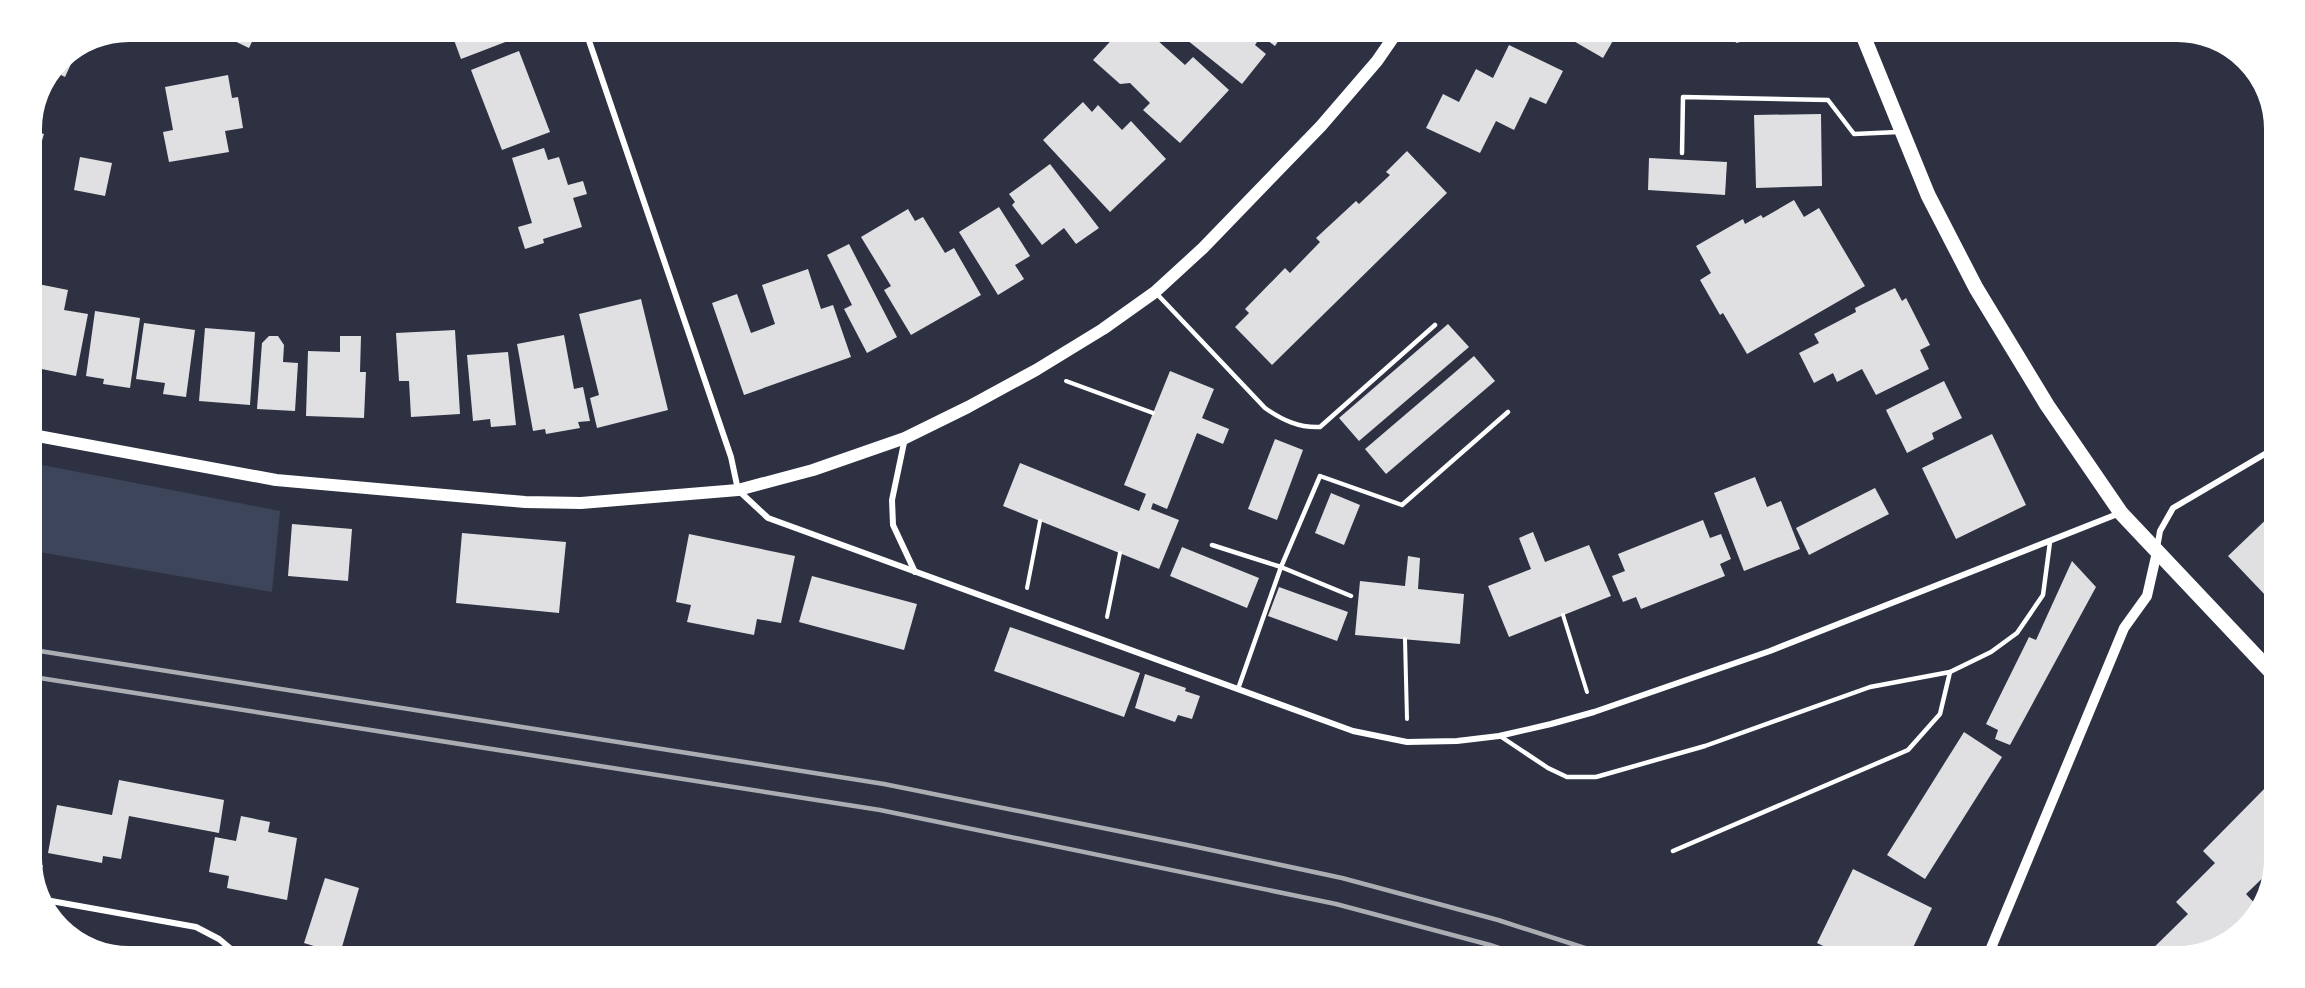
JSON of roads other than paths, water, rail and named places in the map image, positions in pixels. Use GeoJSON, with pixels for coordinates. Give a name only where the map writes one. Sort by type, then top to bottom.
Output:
{"type":"FeatureCollection","features":[{"type":"Feature","properties":{"kind":"main road"},"geometry":{"type":"LineString","coordinates":[[38,436],[276,480],[525,502],[581,503],[738,490],[813,470],[905,438],[1036,370],[1102,329],[1155,292],[1203,248],[1320,126],[1377,61],[1393,38]]}},
{"type":"Feature","properties":{"kind":"main road"},"geometry":{"type":"LineString","coordinates":[[1864,38],[1928,195],[2002,334],[2047,405],[2121,513],[2268,669]]}},
{"type":"Feature","properties":{"kind":"street"},"geometry":{"type":"LineString","coordinates":[[588,38],[731,457],[738,490],[768,518],[1353,731],[1407,742],[1457,741],[1499,736],[1594,712],[1770,651],[2121,513]]}},
{"type":"Feature","properties":{"kind":"street"},"geometry":{"type":"LineString","coordinates":[[905,438],[900,473],[892,500],[893,525],[915,572]]}},
{"type":"Feature","properties":{"kind":"street"},"geometry":{"type":"LineString","coordinates":[[1990,950],[2124,628],[2147,596],[2160,531],[2173,508],[2267,452]]}},
{"type":"Feature","properties":{"kind":"street"},"geometry":{"type":"LineString","coordinates":[[47,900],[196,927],[219,939],[232,950]]}},
{"type":"Feature","properties":{"kind":"lane"},"geometry":{"type":"LineString","coordinates":[[1682,153],[1683,97],[1828,99],[1854,134],[1901,132]]}},
{"type":"Feature","properties":{"kind":"lane"},"geometry":{"type":"LineString","coordinates":[[1155,292],[1265,408],[1280,418],[1307,428],[1320,427],[1435,325]]}},
{"type":"Feature","properties":{"kind":"lane"},"geometry":{"type":"LineString","coordinates":[[1238,689],[1281,567],[1320,476],[1402,505],[1508,412]]}},
{"type":"Feature","properties":{"kind":"lane"},"geometry":{"type":"LineString","coordinates":[[1499,736],[1548,768],[1567,777],[1596,777],[1705,746],[1870,687],[1950,672],[1991,652],[2017,633],[2043,595],[2050,542]]}},
{"type":"Feature","properties":{"kind":"lane"},"geometry":{"type":"LineString","coordinates":[[1212,545],[1281,567],[1351,596]]}},
{"type":"Feature","properties":{"kind":"lane"},"geometry":{"type":"LineString","coordinates":[[1673,850],[1908,750],[1940,714],[1950,672]]}},
{"type":"Feature","properties":{"kind":"railway"},"geometry":{"type":"LineString","coordinates":[[38,651],[884,784],[1342,878],[1498,920],[1591,950]]}},
{"type":"Feature","properties":{"kind":"railway"},"geometry":{"type":"LineString","coordinates":[[38,678],[880,810],[1336,904],[1505,950]]}}]}
